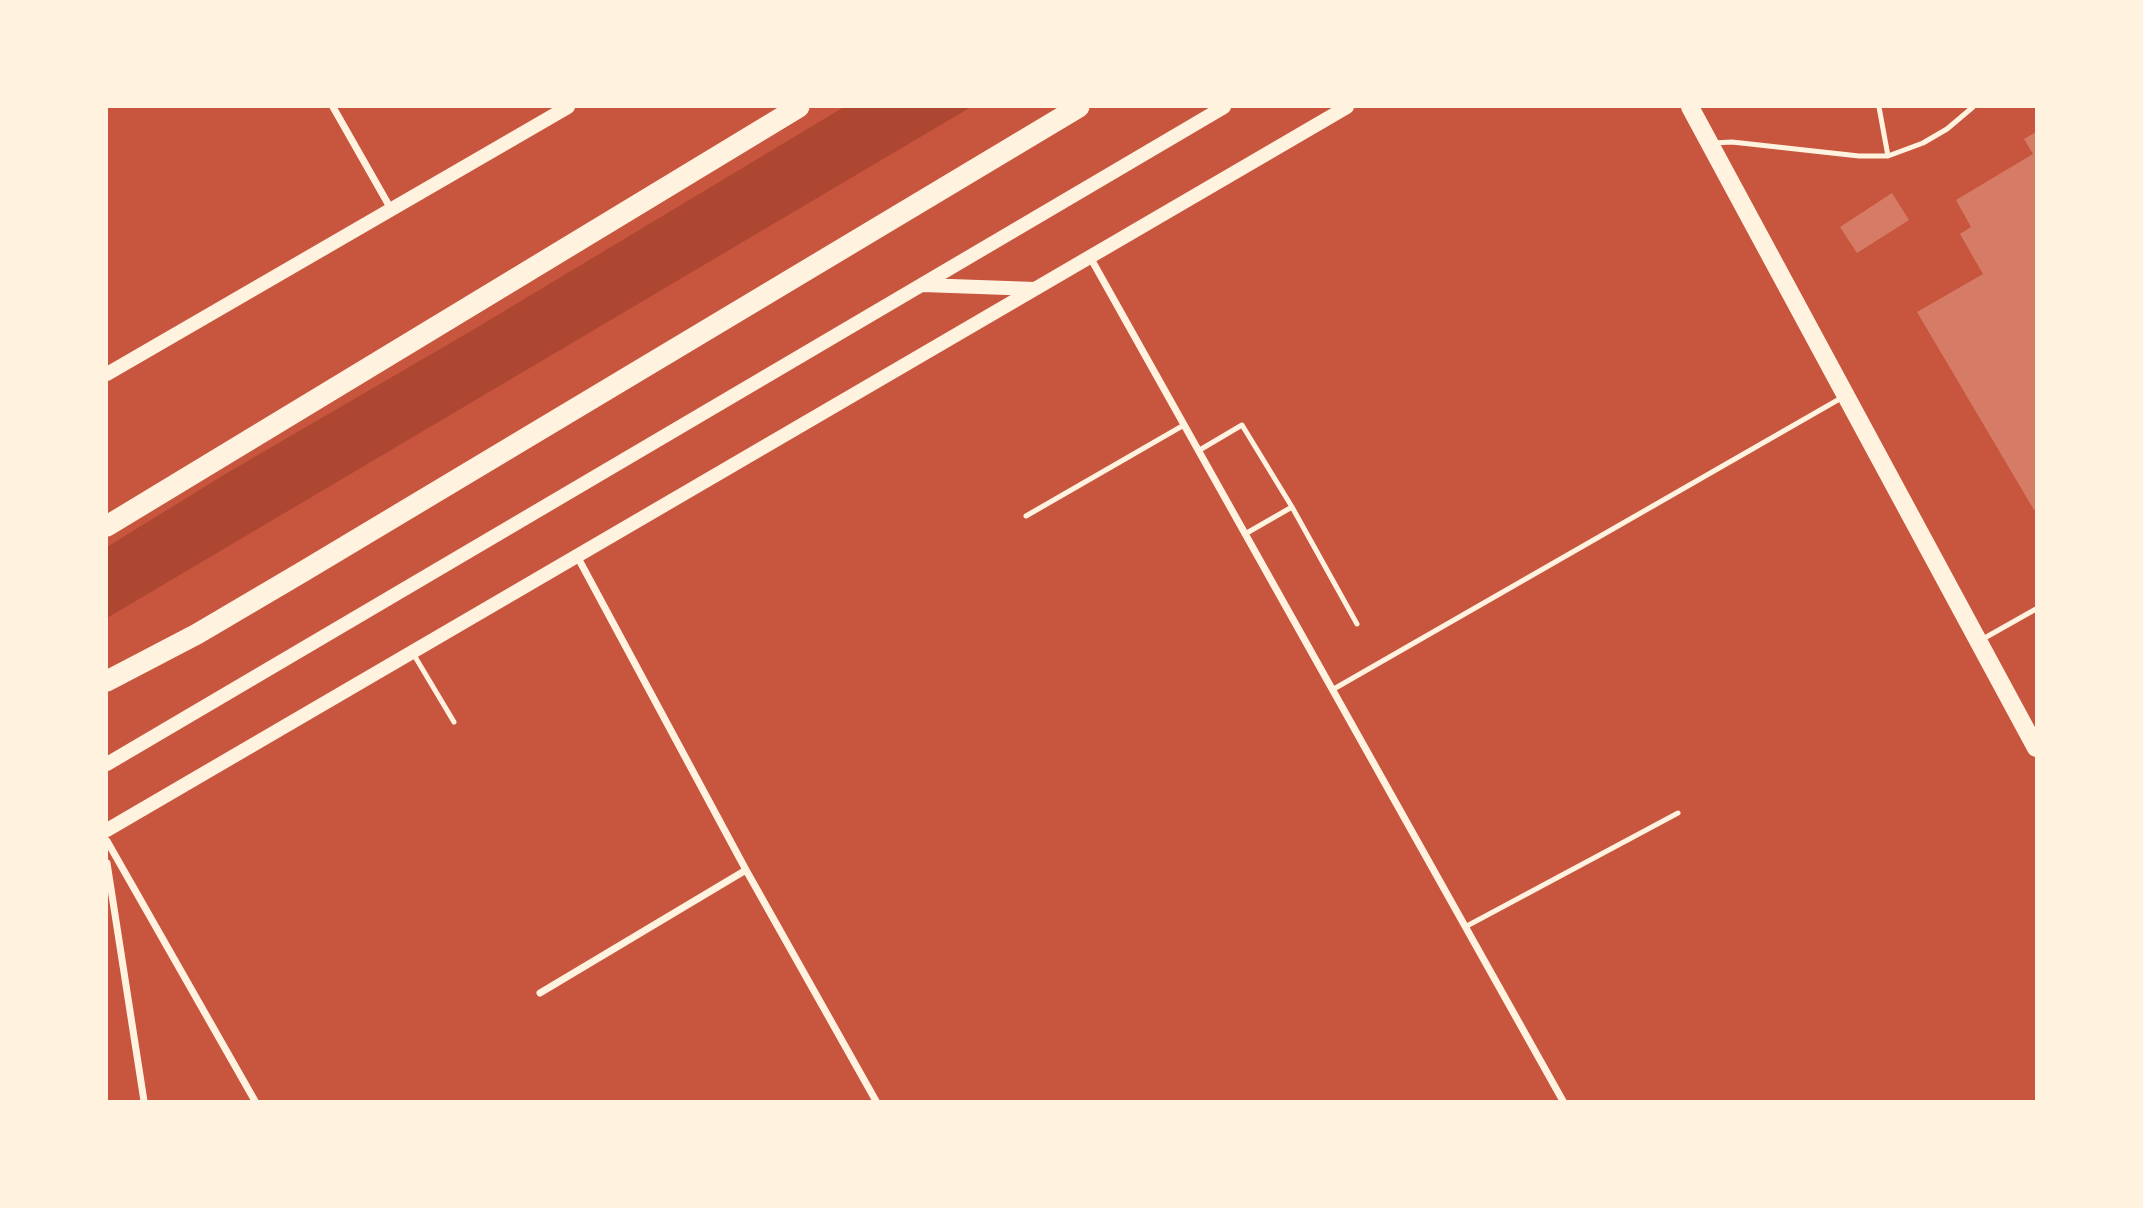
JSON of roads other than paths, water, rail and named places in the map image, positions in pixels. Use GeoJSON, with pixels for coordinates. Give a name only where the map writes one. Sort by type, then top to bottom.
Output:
{"type":"FeatureCollection","features":[{"type":"Feature","properties":{"kind":"highway"},"geometry":{"type":"LineString","coordinates":[[107,526],[799,107]]}},
{"type":"Feature","properties":{"kind":"highway"},"geometry":{"type":"LineString","coordinates":[[107,681],[197,635],[1079,107]]}},
{"type":"Feature","properties":{"kind":"main road"},"geometry":{"type":"LineString","coordinates":[[107,374],[568,107]]}},
{"type":"Feature","properties":{"kind":"main road"},"geometry":{"type":"LineString","coordinates":[[107,764],[1224,107]]}},
{"type":"Feature","properties":{"kind":"main road"},"geometry":{"type":"LineString","coordinates":[[107,830],[1347,107]]}},
{"type":"Feature","properties":{"kind":"main road"},"geometry":{"type":"LineString","coordinates":[[1690,107],[1979,642],[2027,724],[2036,748]]}},
{"type":"Feature","properties":{"kind":"main road"},"geometry":{"type":"LineString","coordinates":[[921,285],[1035,289]]}},
{"type":"Feature","properties":{"kind":"street"},"geometry":{"type":"LineString","coordinates":[[334,107],[391,209]]}},
{"type":"Feature","properties":{"kind":"street"},"geometry":{"type":"LineString","coordinates":[[1090,257],[1563,1101]]}},
{"type":"Feature","properties":{"kind":"street"},"geometry":{"type":"LineString","coordinates":[[577,556],[876,1101]]}},
{"type":"Feature","properties":{"kind":"street"},"geometry":{"type":"LineString","coordinates":[[107,841],[255,1101]]}},
{"type":"Feature","properties":{"kind":"street"},"geometry":{"type":"LineString","coordinates":[[107,863],[144,1101]]}},
{"type":"Feature","properties":{"kind":"street"},"geometry":{"type":"LineString","coordinates":[[540,993],[747,870]]}},
{"type":"Feature","properties":{"kind":"lane"},"geometry":{"type":"LineString","coordinates":[[1880,107],[1888,156]]}},
{"type":"Feature","properties":{"kind":"lane"},"geometry":{"type":"LineString","coordinates":[[1709,143],[1732,142],[1859,156],[1888,156],[1923,144],[1947,130],[1973,107]]}},
{"type":"Feature","properties":{"kind":"lane"},"geometry":{"type":"LineString","coordinates":[[1332,690],[1846,395]]}},
{"type":"Feature","properties":{"kind":"lane"},"geometry":{"type":"LineString","coordinates":[[1026,516],[1184,425]]}},
{"type":"Feature","properties":{"kind":"lane"},"geometry":{"type":"LineString","coordinates":[[1198,451],[1242,425],[1357,624]]}},
{"type":"Feature","properties":{"kind":"lane"},"geometry":{"type":"LineString","coordinates":[[1245,534],[1292,508]]}},
{"type":"Feature","properties":{"kind":"lane"},"geometry":{"type":"LineString","coordinates":[[1979,642],[2036,609]]}},
{"type":"Feature","properties":{"kind":"lane"},"geometry":{"type":"LineString","coordinates":[[412,652],[454,722]]}},
{"type":"Feature","properties":{"kind":"lane"},"geometry":{"type":"LineString","coordinates":[[1465,927],[1678,813]]}}]}
